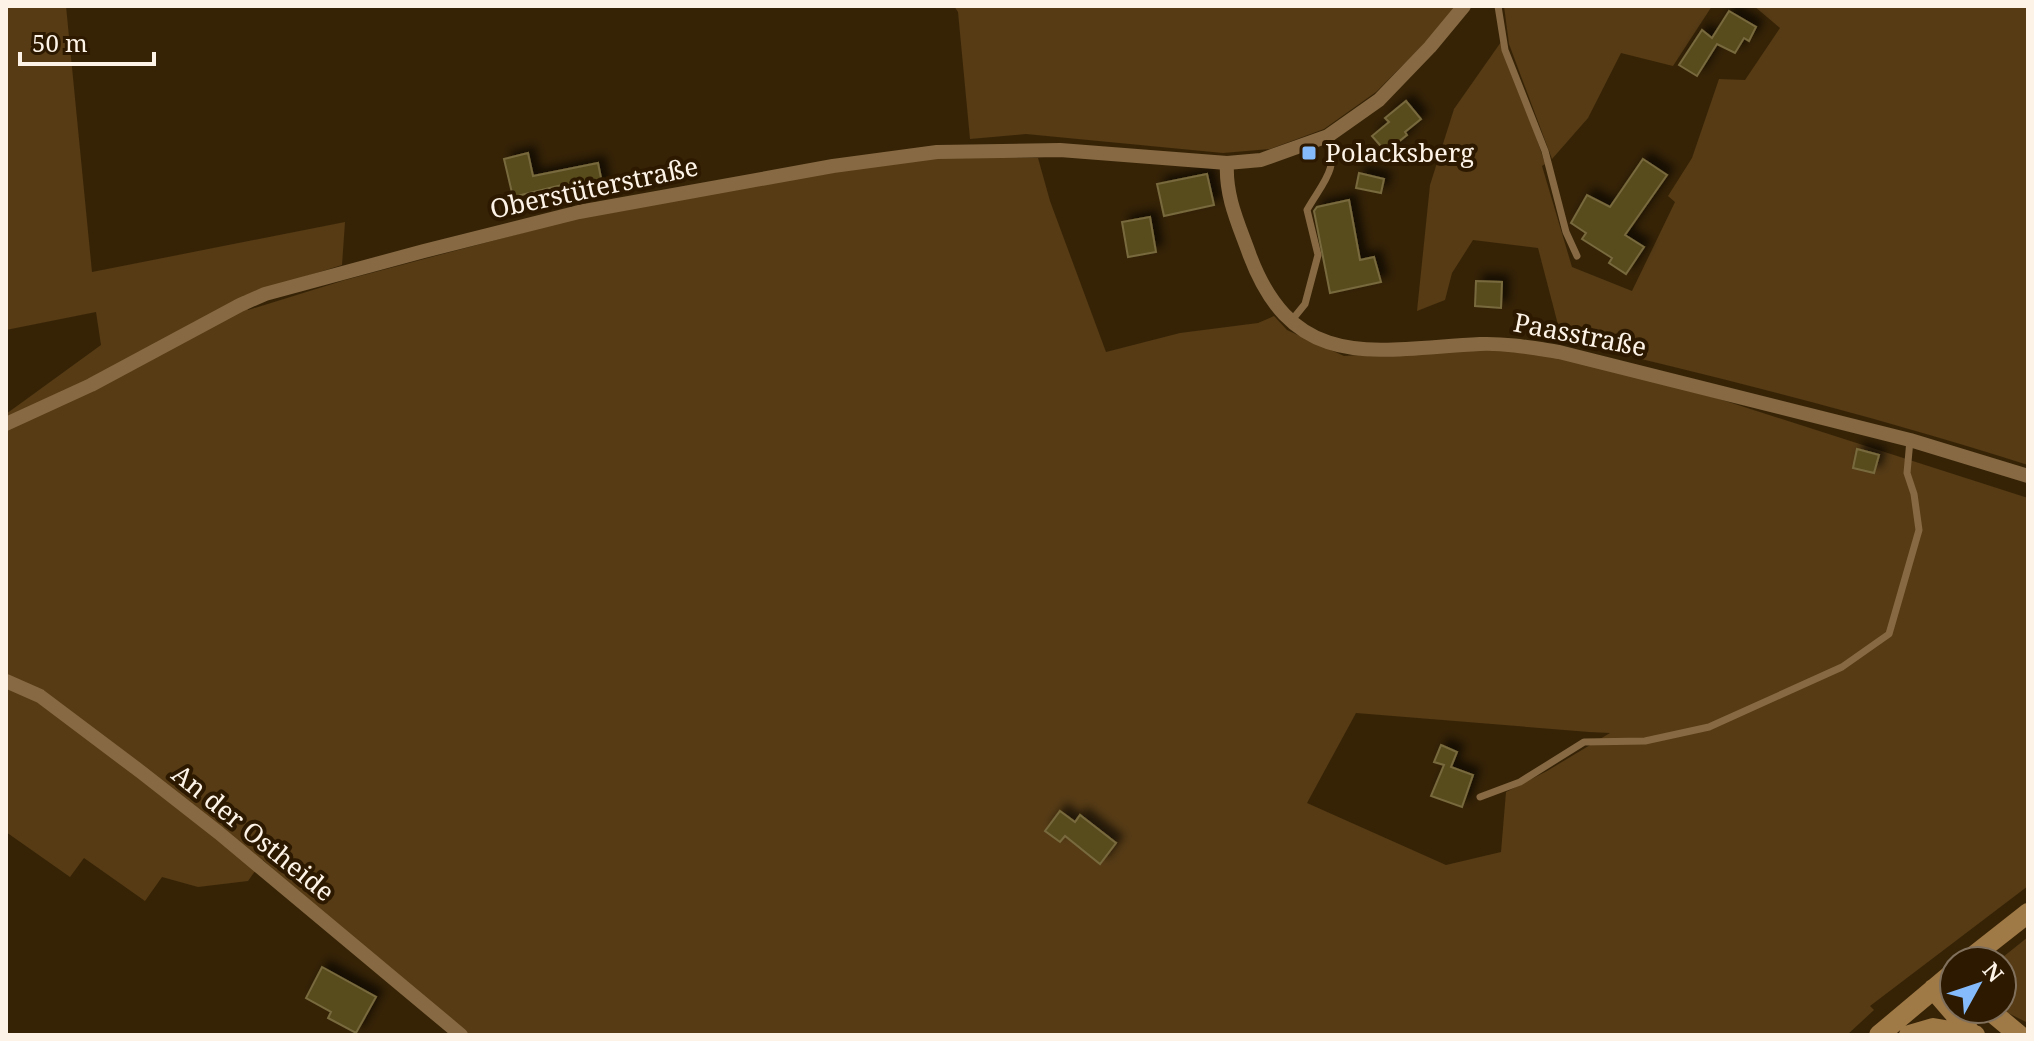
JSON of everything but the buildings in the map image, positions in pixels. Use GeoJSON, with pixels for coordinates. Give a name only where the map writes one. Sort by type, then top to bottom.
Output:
{"type":"FeatureCollection","features":[{"type":"Feature","properties":{"kind":"main road"},"geometry":{"type":"LineString","coordinates":[[1987,945],[2028,913]]}},
{"type":"Feature","properties":{"kind":"main road"},"geometry":{"type":"LineString","coordinates":[[1879,1035],[1938,985]]}},
{"type":"Feature","properties":{"kind":"main road"},"geometry":{"type":"LineString","coordinates":[[1933,989],[1973,1034]]}},
{"type":"Feature","properties":{"kind":"main road"},"geometry":{"type":"LineString","coordinates":[[1909,1035],[1933,1028],[1973,1034]]}},
{"type":"Feature","properties":{"kind":"street","name":"Oberstüterstraße"},"geometry":{"type":"LineString","coordinates":[[6,424],[91,385],[265,294],[579,212],[833,166],[937,152],[1060,150],[1227,163],[1261,160],[1328,136],[1379,100],[1464,6]]}},
{"type":"Feature","properties":{"kind":"street","name":"Paasstraße"},"geometry":{"type":"LineString","coordinates":[[1227,163],[1226,183],[1232,206],[1261,286],[1277,309],[1291,322],[1330,343],[1390,352],[1506,344],[1559,352],[1910,440],[2028,476]]}},
{"type":"Feature","properties":{"kind":"street","name":"An der Ostheide"},"geometry":{"type":"LineString","coordinates":[[6,681],[40,696],[219,833],[461,1035]]}},
{"type":"Feature","properties":{"kind":"lane"},"geometry":{"type":"LineString","coordinates":[[1498,6],[1505,50],[1545,151],[1566,232],[1577,256]]}},
{"type":"Feature","properties":{"kind":"lane"},"geometry":{"type":"LineString","coordinates":[[1291,322],[1305,304],[1318,255],[1307,210],[1327,178],[1333,160],[1328,136]]}},
{"type":"Feature","properties":{"kind":"lane"},"geometry":{"type":"LineString","coordinates":[[1480,797],[1520,782],[1584,742],[1645,741],[1709,727],[1842,667],[1889,634],[1919,530],[1914,494],[1907,473],[1910,440]]}},
{"type":"Feature","properties":{"kind":"shaded area"},"geometry":{"type":"Polygon","coordinates":[[[6,6],[66,6],[92,272],[345,222],[342,265],[243,296],[248,310],[345,280],[582,217],[833,172],[937,157],[1038,158],[1050,201],[1106,352],[1180,333],[1258,323],[1274,316],[1287,330],[1344,356],[1483,346],[1565,357],[1654,378],[2028,498],[2028,886],[1950,945],[1938,945],[1938,954],[1870,1006],[1874,1010],[1847,1035],[464,1035],[318,912],[263,860],[248,881],[198,887],[162,877],[145,901],[84,858],[70,877],[6,832],[6,414],[101,345],[96,312],[6,330],[6,6]],[[1356,713],[1307,803],[1446,865],[1501,852],[1506,792],[1610,733],[1356,713]]]}},
{"type":"Feature","properties":{"kind":"shaded area"},"geometry":{"type":"Polygon","coordinates":[[[954,6],[1457,6],[1376,92],[1324,129],[1270,149],[1223,153],[1026,134],[970,139],[958,12],[954,6]]]}},
{"type":"Feature","properties":{"kind":"shaded area"},"geometry":{"type":"Polygon","coordinates":[[[1504,6],[1712,6],[1673,66],[1621,53],[1588,118],[1552,159],[1509,44],[1504,6]]]}},
{"type":"Feature","properties":{"kind":"shaded area"},"geometry":{"type":"Polygon","coordinates":[[[1754,6],[2028,6],[2028,465],[1796,398],[1562,340],[1538,248],[1473,240],[1452,273],[1445,300],[1417,311],[1430,185],[1454,109],[1501,42],[1540,148],[1545,164],[1542,166],[1572,267],[1632,291],[1675,202],[1668,196],[1692,158],[1719,79],[1745,80],[1780,28],[1754,6]]]}},
{"type":"Feature","properties":{"kind":"shaded area"},"geometry":{"type":"Polygon","coordinates":[[[2028,937],[2028,1023],[2018,1018],[2018,945],[2028,937]]]}},
{"type":"Feature","properties":{"kind":"place","name":"Polacksberg"},"geometry":{"type":"Point","coordinates":[1309,153]}}]}
